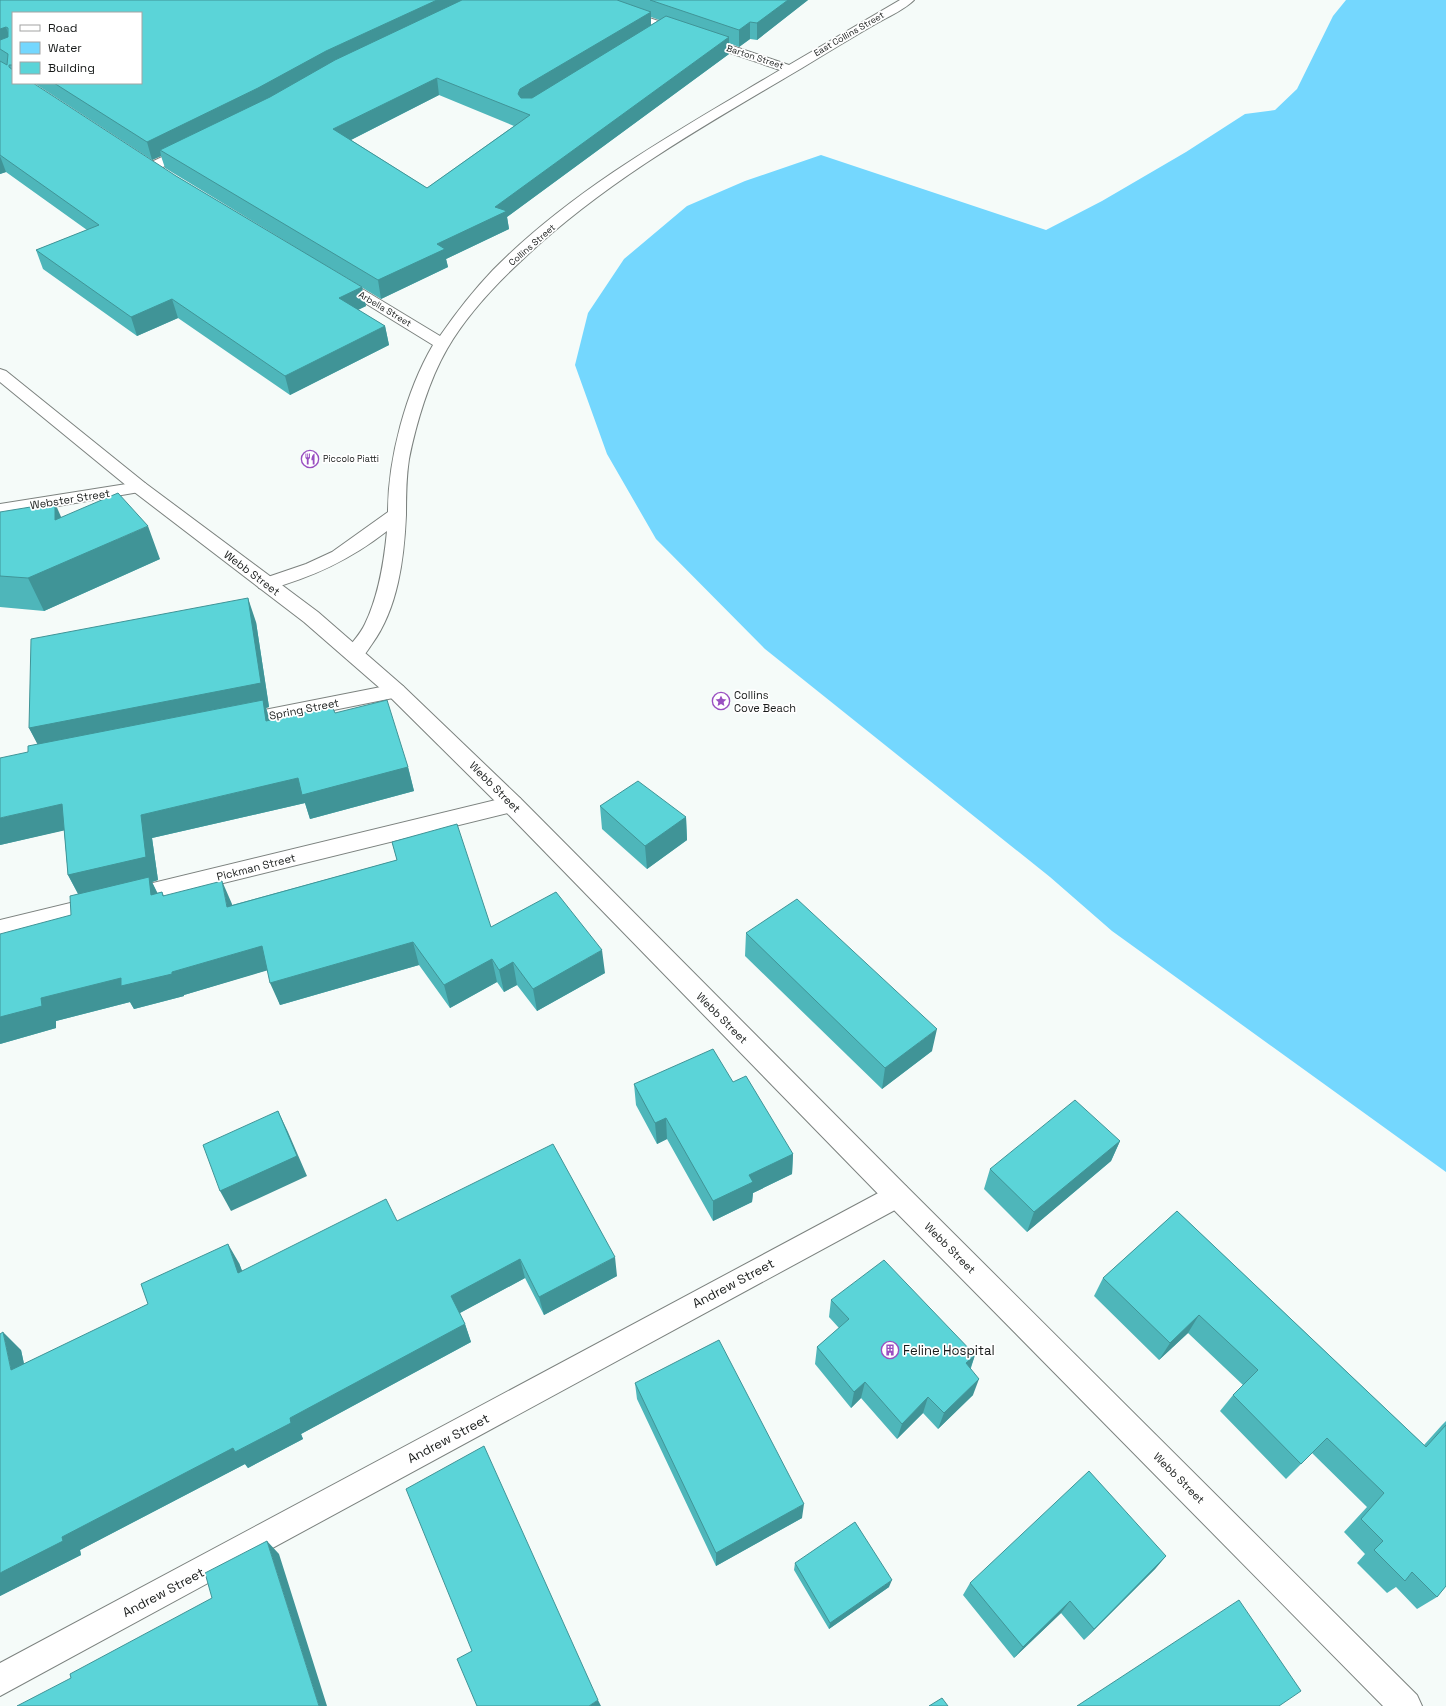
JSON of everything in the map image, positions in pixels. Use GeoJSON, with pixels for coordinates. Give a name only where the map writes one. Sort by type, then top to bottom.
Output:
{"type":"FeatureCollection","features":[{"type":"Feature","properties":{"kind":"street","name":"Barton Street"},"geometry":{"type":"LineString","coordinates":[[584,0],[790,69]]}},
{"type":"Feature","properties":{"kind":"street","name":"East Collins Street"},"geometry":{"type":"LineString","coordinates":[[790,69],[908,0]]}},
{"type":"Feature","properties":{"kind":"street"},"geometry":{"type":"LineString","coordinates":[[652,35],[665,27]]}},
{"type":"Feature","properties":{"kind":"street","name":"Collins Street"},"geometry":{"type":"LineString","coordinates":[[354,654],[376,621],[388,592],[397,514],[397,483],[408,430],[424,383],[442,344],[470,305],[499,274],[566,216],[676,139],[790,69]]}},
{"type":"Feature","properties":{"kind":"street"},"geometry":{"type":"LineString","coordinates":[[139,158],[158,171],[199,144]]}},
{"type":"Feature","properties":{"kind":"street","name":"Arbella Street"},"geometry":{"type":"LineString","coordinates":[[328,275],[442,344]]}},
{"type":"Feature","properties":{"kind":"street","name":"Webb Street"},"geometry":{"type":"LineString","coordinates":[[0,374],[139,487],[311,618],[396,691],[512,804],[897,1195],[1406,1706]]}},
{"type":"Feature","properties":{"kind":"street","name":"Webster Street"},"geometry":{"type":"LineString","coordinates":[[0,510],[139,487]]}},
{"type":"Feature","properties":{"kind":"street"},"geometry":{"type":"LineString","coordinates":[[266,584],[302,572],[338,557],[368,538],[397,514]]}},
{"type":"Feature","properties":{"kind":"street","name":"Spring Street"},"geometry":{"type":"LineString","coordinates":[[217,726],[396,691]]}},
{"type":"Feature","properties":{"kind":"street","name":"Pickman Street"},"geometry":{"type":"LineString","coordinates":[[0,929],[512,804]]}},
{"type":"Feature","properties":{"kind":"street","name":"Andrew Street"},"geometry":{"type":"LineString","coordinates":[[0,1680],[897,1195]]}},
{"type":"Feature","properties":{"kind":"water"},"geometry":{"type":"Polygon","coordinates":[[[1346,0],[1446,0],[1446,1172],[1112,931],[1050,877],[765,649],[656,539],[607,454],[575,365],[588,313],[624,259],[687,206],[745,181],[821,155],[1046,230],[1102,201],[1186,152],[1245,114],[1275,110],[1297,89],[1333,16],[1346,0]]]}},
{"type":"Feature","properties":{"kind":"building"},"geometry":{"type":"Polygon","coordinates":[[[0,0],[437,0],[326,51],[258,88],[147,142],[56,84],[142,84],[142,12],[12,12],[12,65],[9,65],[9,67],[12,69],[12,84],[35,84],[176,176],[362,287],[339,298],[385,326],[285,376],[172,299],[131,317],[36,250],[99,225],[0,155],[0,61],[7,65],[8,54],[0,49],[0,40],[8,37],[8,28],[6,27],[0,29],[0,0]]]}},
{"type":"Feature","properties":{"kind":"building"},"geometry":{"type":"Polygon","coordinates":[[[462,0],[617,0],[651,12],[520,89],[518,94],[521,98],[532,98],[666,16],[729,37],[495,207],[507,211],[437,244],[445,249],[378,280],[160,150],[270,97],[335,60],[462,0]],[[437,78],[333,129],[427,188],[530,115],[437,78]]]}},
{"type":"Feature","properties":{"kind":"building"},"geometry":{"type":"Polygon","coordinates":[[[650,0],[788,0],[757,23],[750,22],[739,30],[650,0]]]}},
{"type":"Feature","properties":{"kind":"building"},"geometry":{"type":"Polygon","coordinates":[[[118,493],[148,526],[28,578],[0,576],[0,512],[55,503],[55,520],[118,493]]]}},
{"type":"Feature","properties":{"kind":"building"},"geometry":{"type":"Polygon","coordinates":[[[248,598],[261,683],[29,728],[31,639],[248,598]]]}},
{"type":"Feature","properties":{"kind":"building"},"geometry":{"type":"Polygon","coordinates":[[[263,700],[266,721],[332,706],[335,713],[387,700],[408,767],[302,795],[298,778],[141,815],[146,857],[68,875],[62,804],[0,818],[0,758],[28,752],[28,746],[263,700]]]}},
{"type":"Feature","properties":{"kind":"building"},"geometry":{"type":"Polygon","coordinates":[[[638,781],[686,817],[645,846],[600,806],[638,781]]]}},
{"type":"Feature","properties":{"kind":"building"},"geometry":{"type":"Polygon","coordinates":[[[457,824],[491,927],[556,892],[602,950],[533,989],[513,962],[499,970],[492,959],[444,985],[413,942],[270,983],[262,946],[172,972],[172,974],[121,986],[121,978],[41,998],[42,1006],[0,1017],[0,934],[71,915],[70,896],[149,877],[151,895],[162,892],[163,896],[222,881],[227,907],[397,860],[392,842],[457,824]]]}},
{"type":"Feature","properties":{"kind":"building"},"geometry":{"type":"Polygon","coordinates":[[[797,899],[937,1029],[885,1068],[746,933],[797,899]]]}},
{"type":"Feature","properties":{"kind":"building"},"geometry":{"type":"Polygon","coordinates":[[[713,1049],[733,1082],[746,1076],[793,1154],[749,1175],[753,1182],[713,1201],[666,1118],[655,1123],[634,1084],[713,1049]]]}},
{"type":"Feature","properties":{"kind":"building"},"geometry":{"type":"Polygon","coordinates":[[[1075,1100],[1120,1141],[1034,1212],[990,1169],[1075,1100]]]}},
{"type":"Feature","properties":{"kind":"building"},"geometry":{"type":"Polygon","coordinates":[[[278,1111],[297,1156],[220,1191],[203,1145],[278,1111]]]}},
{"type":"Feature","properties":{"kind":"building"},"geometry":{"type":"Polygon","coordinates":[[[553,1144],[615,1257],[539,1297],[520,1259],[451,1296],[465,1324],[290,1418],[291,1423],[235,1452],[233,1448],[62,1537],[63,1541],[0,1573],[0,1334],[3,1332],[11,1370],[148,1304],[141,1284],[228,1244],[238,1273],[386,1199],[397,1221],[553,1144]]]}},
{"type":"Feature","properties":{"kind":"building"},"geometry":{"type":"Polygon","coordinates":[[[1177,1211],[1426,1447],[1446,1425],[1446,1586],[1437,1597],[1412,1572],[1405,1581],[1374,1550],[1383,1541],[1361,1519],[1384,1493],[1327,1438],[1301,1464],[1233,1395],[1258,1370],[1199,1315],[1170,1343],[1103,1278],[1177,1211]]]}},
{"type":"Feature","properties":{"kind":"building","name":"Feline Hospital"},"geometry":{"type":"Polygon","coordinates":[[[884,1260],[975,1355],[966,1363],[979,1379],[944,1413],[928,1397],[902,1424],[865,1382],[854,1392],[817,1347],[849,1319],[831,1300],[884,1260]]]}},
{"type":"Feature","properties":{"kind":"building"},"geometry":{"type":"Polygon","coordinates":[[[719,1340],[804,1504],[716,1553],[635,1383],[719,1340]]]}},
{"type":"Feature","properties":{"kind":"building"},"geometry":{"type":"Polygon","coordinates":[[[484,1446],[598,1700],[589,1706],[477,1706],[457,1659],[472,1651],[406,1489],[484,1446]]]}},
{"type":"Feature","properties":{"kind":"building"},"geometry":{"type":"Polygon","coordinates":[[[1089,1471],[1166,1556],[1094,1629],[1070,1601],[1023,1647],[970,1583],[1089,1471]]]}},
{"type":"Feature","properties":{"kind":"building"},"geometry":{"type":"Polygon","coordinates":[[[855,1522],[892,1580],[830,1623],[795,1563],[855,1522]]]}},
{"type":"Feature","properties":{"kind":"building"},"geometry":{"type":"Polygon","coordinates":[[[267,1541],[319,1706],[17,1706],[71,1678],[70,1674],[212,1598],[205,1573],[267,1541]]]}},
{"type":"Feature","properties":{"kind":"building"},"geometry":{"type":"Polygon","coordinates":[[[1239,1600],[1301,1691],[1279,1706],[1077,1706],[1239,1600]]]}},
{"type":"Feature","properties":{"kind":"building"},"geometry":{"type":"Polygon","coordinates":[[[942,1698],[948,1706],[929,1706],[942,1698]]]}},
{"type":"Feature","properties":{"kind":"place","name":"Piccolo Piatti"},"geometry":{"type":"Point","coordinates":[310,459]}},
{"type":"Feature","properties":{"kind":"place","name":"Collins Cove Beach"},"geometry":{"type":"Point","coordinates":[721,701]}},
{"type":"Feature","properties":{"kind":"place","name":"Feline Hospital"},"geometry":{"type":"Point","coordinates":[890,1350]}}]}
